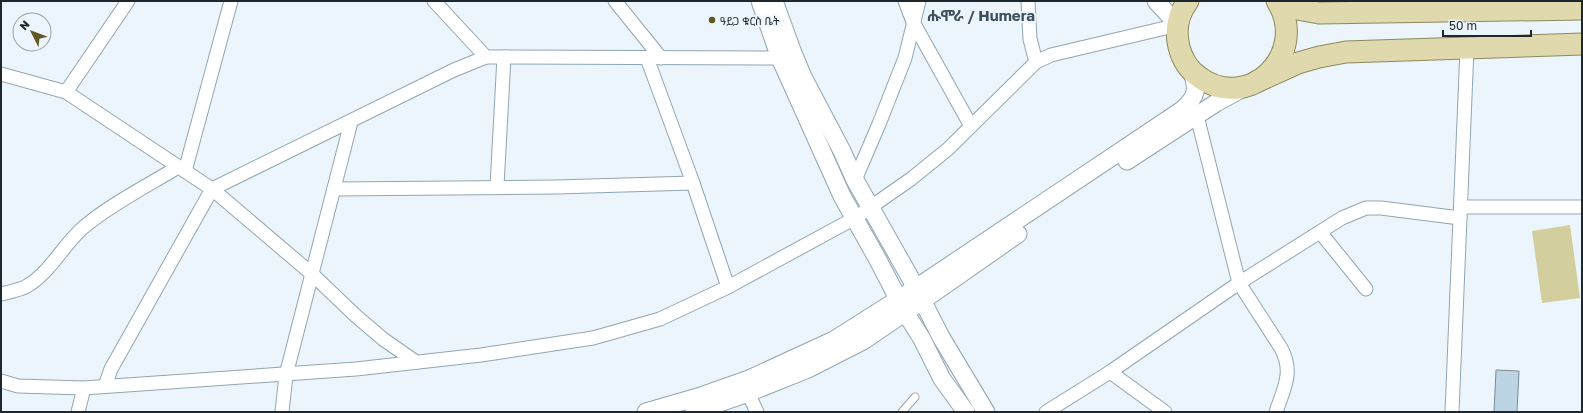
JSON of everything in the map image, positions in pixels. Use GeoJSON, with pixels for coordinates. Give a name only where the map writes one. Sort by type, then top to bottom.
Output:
{"type":"FeatureCollection","features":[{"type":"Feature","properties":{"kind":"main road"},"geometry":{"type":"LineString","coordinates":[[1188,1],[1182,11],[1178,25],[1177,37],[1182,56],[1191,70],[1203,80],[1216,85],[1236,88],[1253,83],[1298,63],[1346,52],[1582,44]]}},
{"type":"Feature","properties":{"kind":"main road"},"geometry":{"type":"LineString","coordinates":[[1253,83],[1272,70],[1280,59],[1285,48],[1287,36],[1286,24],[1283,13],[1277,1]]}},
{"type":"Feature","properties":{"kind":"main road"},"geometry":{"type":"LineString","coordinates":[[1283,1],[1306,12],[1334,7],[1570,6]]}},
{"type":"Feature","properties":{"kind":"street"},"geometry":{"type":"LineString","coordinates":[[66,92],[128,1]]}},
{"type":"Feature","properties":{"kind":"street"},"geometry":{"type":"LineString","coordinates":[[1,294],[27,286],[44,272],[59,253],[84,227],[112,207],[182,169],[231,1]]}},
{"type":"Feature","properties":{"kind":"street"},"geometry":{"type":"LineString","coordinates":[[434,1],[486,57]]}},
{"type":"Feature","properties":{"kind":"street"},"geometry":{"type":"LineString","coordinates":[[615,1],[661,58]]}},
{"type":"Feature","properties":{"kind":"street"},"geometry":{"type":"LineString","coordinates":[[760,1],[786,55],[818,144],[842,196],[856,218],[902,306],[922,339],[942,379],[966,412]]}},
{"type":"Feature","properties":{"kind":"street"},"geometry":{"type":"LineString","coordinates":[[774,1],[786,55],[803,77],[842,151],[855,180],[919,295],[941,338],[986,412]]}},
{"type":"Feature","properties":{"kind":"street"},"geometry":{"type":"LineString","coordinates":[[905,1],[913,22],[971,126]]}},
{"type":"Feature","properties":{"kind":"street"},"geometry":{"type":"LineString","coordinates":[[855,180],[905,58],[919,1]]}},
{"type":"Feature","properties":{"kind":"street"},"geometry":{"type":"LineString","coordinates":[[1028,1],[1030,39],[1036,62]]}},
{"type":"Feature","properties":{"kind":"street"},"geometry":{"type":"LineString","coordinates":[[1,381],[18,386],[84,388],[356,369],[481,355],[593,338],[660,319],[728,287],[856,218],[917,174],[948,149],[1036,62],[1051,55],[1178,25],[1156,1]]}},
{"type":"Feature","properties":{"kind":"street"},"geometry":{"type":"LineString","coordinates":[[1452,412],[1467,48]]}},
{"type":"Feature","properties":{"kind":"street"},"geometry":{"type":"LineString","coordinates":[[105,386],[111,368],[212,189],[351,122],[454,70],[486,57],[661,58],[786,55]]}},
{"type":"Feature","properties":{"kind":"street"},"geometry":{"type":"LineString","coordinates":[[498,186],[504,57]]}},
{"type":"Feature","properties":{"kind":"street"},"geometry":{"type":"LineString","coordinates":[[647,58],[693,183],[728,287]]}},
{"type":"Feature","properties":{"kind":"street"},"geometry":{"type":"LineString","coordinates":[[646,412],[698,397],[749,379],[834,340],[902,306],[1060,198],[1174,116],[1191,102],[1196,92],[1196,83],[1191,70]]}},
{"type":"Feature","properties":{"kind":"street"},"geometry":{"type":"LineString","coordinates":[[1,74],[66,92],[212,189],[312,274],[356,316],[383,339],[416,362]]}},
{"type":"Feature","properties":{"kind":"street"},"geometry":{"type":"LineString","coordinates":[[1060,198],[1197,116],[1216,103],[1253,83]]}},
{"type":"Feature","properties":{"kind":"street"},"geometry":{"type":"LineString","coordinates":[[1197,116],[1239,283],[1286,358],[1288,371],[1287,382],[1276,412]]}},
{"type":"Feature","properties":{"kind":"street"},"geometry":{"type":"LineString","coordinates":[[282,412],[286,375],[351,122]]}},
{"type":"Feature","properties":{"kind":"street"},"geometry":{"type":"LineString","coordinates":[[334,189],[693,183]]}},
{"type":"Feature","properties":{"kind":"street"},"geometry":{"type":"LineString","coordinates":[[1046,412],[1110,372],[1239,283],[1342,218],[1366,208],[1460,212],[1582,207]]}},
{"type":"Feature","properties":{"kind":"street"},"geometry":{"type":"LineString","coordinates":[[1320,232],[1366,289]]}},
{"type":"Feature","properties":{"kind":"street"},"geometry":{"type":"LineString","coordinates":[[694,412],[748,393],[822,362],[862,341],[902,306]]}},
{"type":"Feature","properties":{"kind":"street"},"geometry":{"type":"LineString","coordinates":[[1110,372],[1165,412]]}},
{"type":"Feature","properties":{"kind":"street"},"geometry":{"type":"LineString","coordinates":[[78,412],[84,388]]}},
{"type":"Feature","properties":{"kind":"street"},"geometry":{"type":"LineString","coordinates":[[748,393],[757,412]]}},
{"type":"Feature","properties":{"kind":"lane"},"geometry":{"type":"LineString","coordinates":[[902,412],[915,397]]}},
{"type":"Feature","properties":{"kind":"shaded area"},"geometry":{"type":"Polygon","coordinates":[[[1570,225],[1580,298],[1542,303],[1532,231],[1570,225]]]}},
{"type":"Feature","properties":{"kind":"building"},"geometry":{"type":"Polygon","coordinates":[[[1496,370],[1519,371],[1517,412],[1494,412],[1496,370]]]}},
{"type":"Feature","properties":{"kind":"place","name":"ዓይጋ ቁርስ ቤት"},"geometry":{"type":"Point","coordinates":[712,20]}},
{"type":"Feature","properties":{"kind":"district","name":"ሑሞራ / Humera"},"geometry":{"type":"Point","coordinates":[981,15]}}]}
